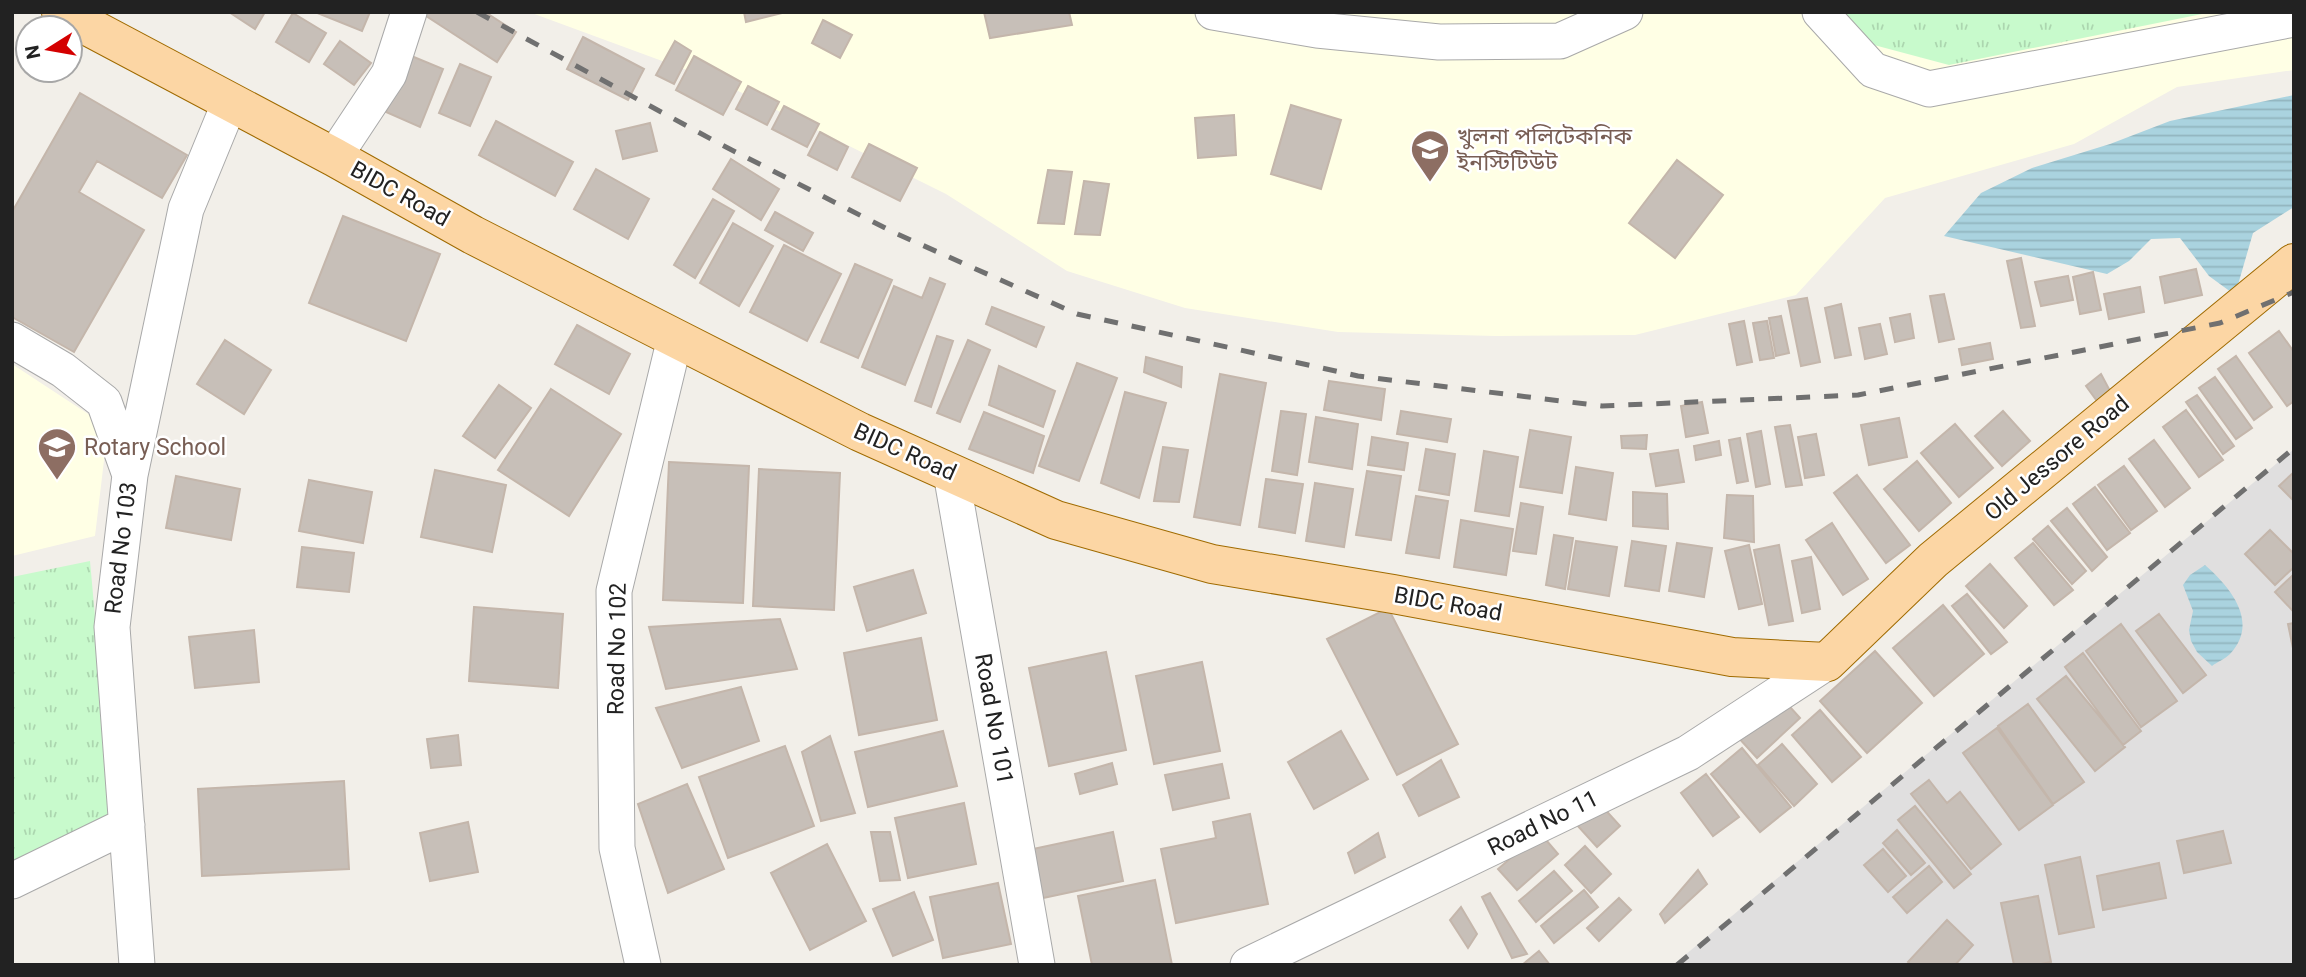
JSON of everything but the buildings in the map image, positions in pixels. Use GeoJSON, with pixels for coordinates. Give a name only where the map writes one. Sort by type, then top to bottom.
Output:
{"type":"FeatureCollection","features":[{"type":"Feature","properties":{"kind":"main road","name":"BIDC Road"},"geometry":{"type":"LineString","coordinates":[[61,12],[334,157],[473,235],[674,338],[860,432],[1056,520],[1212,564],[1392,594],[1732,657],[1827,662]]}},
{"type":"Feature","properties":{"kind":"main road","name":"Old Jessore Road"},"geometry":{"type":"LineString","coordinates":[[1827,662],[1933,560],[2294,262]]}},
{"type":"Feature","properties":{"kind":"street"},"geometry":{"type":"LineString","coordinates":[[334,157],[388,74],[409,12]]}},
{"type":"Feature","properties":{"kind":"street"},"geometry":{"type":"LineString","coordinates":[[1213,12],[1317,30],[1439,42],[1560,41],[1625,12]]}},
{"type":"Feature","properties":{"kind":"street"},"geometry":{"type":"LineString","coordinates":[[1820,12],[1872,70],[1929,89],[2294,19]]}},
{"type":"Feature","properties":{"kind":"street","name":"Road No 103"},"geometry":{"type":"LineString","coordinates":[[138,965],[111,627],[130,475],[186,209],[230,102]]}},
{"type":"Feature","properties":{"kind":"street","name":"Road No 102"},"geometry":{"type":"LineString","coordinates":[[643,965],[617,848],[614,591],[674,338]]}},
{"type":"Feature","properties":{"kind":"street"},"geometry":{"type":"LineString","coordinates":[[12,340],[63,370],[104,402],[130,475]]}},
{"type":"Feature","properties":{"kind":"street","name":"Road No 101"},"geometry":{"type":"LineString","coordinates":[[951,473],[1037,965]]}},
{"type":"Feature","properties":{"kind":"street","name":"Road No 11"},"geometry":{"type":"LineString","coordinates":[[1248,965],[1688,753],[1827,662]]}},
{"type":"Feature","properties":{"kind":"street"},"geometry":{"type":"LineString","coordinates":[[12,881],[127,825]]}},
{"type":"Feature","properties":{"kind":"shaded area","name":"খুলনা পলিটেকনিক ইনস্টিটিউট"},"geometry":{"type":"Polygon","coordinates":[[[529,12],[2294,12],[2294,70],[2177,87],[2074,144],[1885,198],[1796,295],[1635,335],[1496,336],[1338,332],[1185,308],[1067,271],[946,194],[722,83],[529,12]]]}},
{"type":"Feature","properties":{"kind":"shaded area","name":"Rotary School"},"geometry":{"type":"Polygon","coordinates":[[[12,364],[108,427],[95,536],[12,556],[12,364]]]}},
{"type":"Feature","properties":{"kind":"shaded area"},"geometry":{"type":"Polygon","coordinates":[[[2294,449],[2294,965],[1673,965],[2294,449]]]}},
{"type":"Feature","properties":{"kind":"green space"},"geometry":{"type":"Polygon","coordinates":[[[1841,12],[2212,12],[1949,65],[1874,45],[1841,12]]]}},
{"type":"Feature","properties":{"kind":"green space"},"geometry":{"type":"Polygon","coordinates":[[[90,561],[113,816],[12,863],[12,577],[90,561]]]}},
{"type":"Feature","properties":{"kind":"water"},"geometry":{"type":"Polygon","coordinates":[[[2294,95],[2294,207],[2253,233],[2235,295],[2209,276],[2180,238],[2151,239],[2129,261],[2107,274],[1944,236],[1981,193],[2032,168],[2110,144],[2170,121],[2294,95]]]}},
{"type":"Feature","properties":{"kind":"water"},"geometry":{"type":"Polygon","coordinates":[[[2205,565],[2232,594],[2242,618],[2239,642],[2230,654],[2212,666],[2197,652],[2191,641],[2189,630],[2193,611],[2183,585],[2190,575],[2205,565]]]}},
{"type":"Feature","properties":{"kind":"railway"},"geometry":{"type":"LineString","coordinates":[[477,12],[722,145],[895,233],[1077,314],[1358,376],[1602,406],[1858,395],[2220,323],[2294,292]]}},
{"type":"Feature","properties":{"kind":"railway"},"geometry":{"type":"LineString","coordinates":[[1677,965],[2294,448]]}},
{"type":"Feature","properties":{"kind":"place","name":"খুলনা পলিটেকনিক ইনস্টিটিউট"},"geometry":{"type":"Point","coordinates":[1430,183]}},
{"type":"Feature","properties":{"kind":"place","name":"Rotary School"},"geometry":{"type":"Point","coordinates":[57,481]}}]}
